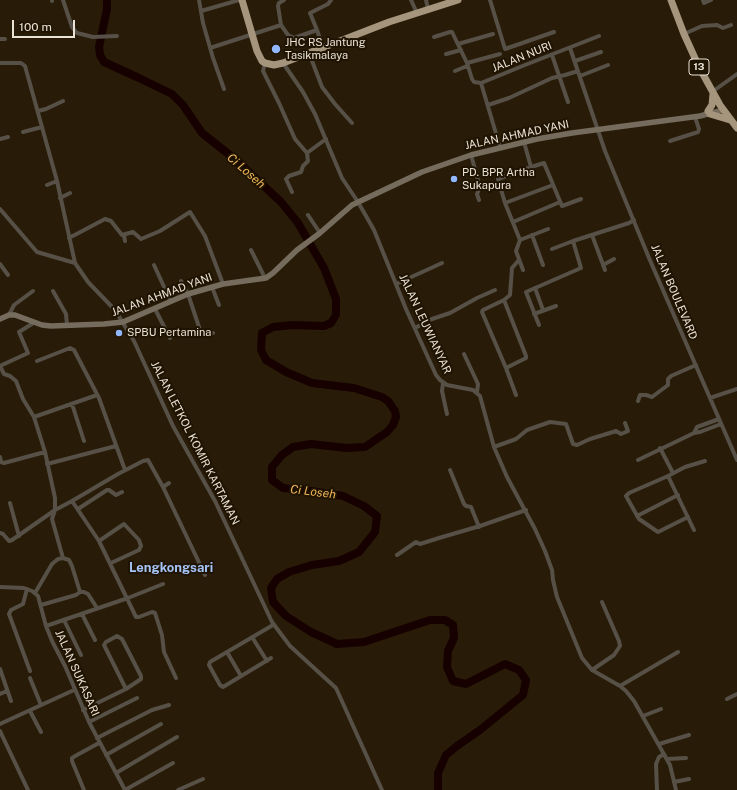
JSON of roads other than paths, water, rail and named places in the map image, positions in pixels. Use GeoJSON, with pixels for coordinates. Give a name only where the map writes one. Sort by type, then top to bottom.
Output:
{"type":"FeatureCollection","features":[{"type":"Feature","properties":{"kind":"highway"},"geometry":{"type":"LineString","coordinates":[[241,0],[251,34],[262,61],[274,65],[428,9],[458,0]]}},
{"type":"Feature","properties":{"kind":"highway","name":"13"},"geometry":{"type":"LineString","coordinates":[[673,2],[684,34],[696,61],[721,108],[737,128]]}},
{"type":"Feature","properties":{"kind":"highway"},"geometry":{"type":"LineString","coordinates":[[713,93],[712,105],[709,112],[730,120]]}},
{"type":"Feature","properties":{"kind":"street"},"geometry":{"type":"LineString","coordinates":[[63,0],[72,27],[77,33],[93,37],[117,36]]}},
{"type":"Feature","properties":{"kind":"street"},"geometry":{"type":"LineString","coordinates":[[199,0],[203,23],[210,48],[224,89]]}},
{"type":"Feature","properties":{"kind":"street"},"geometry":{"type":"LineString","coordinates":[[201,11],[241,0]]}},
{"type":"Feature","properties":{"kind":"street"},"geometry":{"type":"LineString","coordinates":[[284,0],[279,3],[278,6],[281,25],[288,35],[294,38],[317,30]]}},
{"type":"Feature","properties":{"kind":"street"},"geometry":{"type":"LineString","coordinates":[[323,48],[310,13],[328,4],[331,0]]}},
{"type":"Feature","properties":{"kind":"street"},"geometry":{"type":"LineString","coordinates":[[411,0],[417,13]]}},
{"type":"Feature","properties":{"kind":"street"},"geometry":{"type":"LineString","coordinates":[[426,0],[428,9]]}},
{"type":"Feature","properties":{"kind":"street"},"geometry":{"type":"LineString","coordinates":[[490,0],[505,48],[554,32]]}},
{"type":"Feature","properties":{"kind":"street"},"geometry":{"type":"LineString","coordinates":[[703,0],[704,3],[711,0]]}},
{"type":"Feature","properties":{"kind":"street"},"geometry":{"type":"LineString","coordinates":[[684,34],[702,26],[717,24],[723,28],[731,25]]}},
{"type":"Feature","properties":{"kind":"street"},"geometry":{"type":"LineString","coordinates":[[210,48],[281,25]]}},
{"type":"Feature","properties":{"kind":"street"},"geometry":{"type":"LineString","coordinates":[[434,37],[451,32],[461,50],[473,80],[481,83],[500,147]]}},
{"type":"Feature","properties":{"kind":"street"},"geometry":{"type":"LineString","coordinates":[[458,44],[493,34]]}},
{"type":"Feature","properties":{"kind":"street","name":"JALAN NURI"},"geometry":{"type":"LineString","coordinates":[[481,83],[599,36]]}},
{"type":"Feature","properties":{"kind":"street","name":"JALAN BOULEVARD"},"geometry":{"type":"LineString","coordinates":[[570,48],[598,130],[634,220],[737,460]]}},
{"type":"Feature","properties":{"kind":"street"},"geometry":{"type":"LineString","coordinates":[[446,54],[461,50]]}},
{"type":"Feature","properties":{"kind":"street"},"geometry":{"type":"LineString","coordinates":[[575,61],[601,52]]}},
{"type":"Feature","properties":{"kind":"street"},"geometry":{"type":"LineString","coordinates":[[309,53],[322,87],[352,123]]}},
{"type":"Feature","properties":{"kind":"street"},"geometry":{"type":"LineString","coordinates":[[455,71],[467,65],[500,54]]}},
{"type":"Feature","properties":{"kind":"street"},"geometry":{"type":"LineString","coordinates":[[552,55],[568,102]]}},
{"type":"Feature","properties":{"kind":"street","name":"JALAN LETKOL KOMIR KARTAMAN"},"geometry":{"type":"LineString","coordinates":[[0,63],[21,63],[25,66],[57,181],[75,263],[88,282],[107,301],[123,322],[138,348],[174,426],[215,501],[273,625],[290,646],[336,688],[382,790]]}},
{"type":"Feature","properties":{"kind":"street"},"geometry":{"type":"LineString","coordinates":[[265,63],[263,71],[295,139],[307,153],[308,161],[303,166],[301,172],[289,176],[286,179],[292,192]]}},
{"type":"Feature","properties":{"kind":"street","name":"JALAN LEUWIANYAR"},"geometry":{"type":"LineString","coordinates":[[283,63],[303,92],[315,114],[342,178],[358,202],[380,243],[396,284],[436,375],[443,383],[447,385],[467,388],[477,392]]}},
{"type":"Feature","properties":{"kind":"street"},"geometry":{"type":"LineString","coordinates":[[488,105],[509,98],[540,82],[558,76],[579,74],[608,65]]}},
{"type":"Feature","properties":{"kind":"street"},"geometry":{"type":"LineString","coordinates":[[713,93],[737,74]]}},
{"type":"Feature","properties":{"kind":"street"},"geometry":{"type":"LineString","coordinates":[[38,111],[63,101]]}},
{"type":"Feature","properties":{"kind":"street","name":"JALAN AHMAD YANI"},"geometry":{"type":"LineString","coordinates":[[9,315],[15,315],[51,326],[123,322],[188,294],[223,284],[265,278],[273,273],[305,243],[315,237],[358,202],[422,172],[471,154],[572,133],[697,116],[721,108]]}},
{"type":"Feature","properties":{"kind":"street"},"geometry":{"type":"LineString","coordinates":[[670,141],[698,132],[697,116]]}},
{"type":"Feature","properties":{"kind":"street"},"geometry":{"type":"LineString","coordinates":[[23,132],[42,127]]}},
{"type":"Feature","properties":{"kind":"street"},"geometry":{"type":"LineString","coordinates":[[0,139],[8,137]]}},
{"type":"Feature","properties":{"kind":"street"},"geometry":{"type":"LineString","coordinates":[[307,153],[326,139]]}},
{"type":"Feature","properties":{"kind":"street"},"geometry":{"type":"LineString","coordinates":[[524,142],[531,167]]}},
{"type":"Feature","properties":{"kind":"street"},"geometry":{"type":"LineString","coordinates":[[471,154],[480,187],[477,194],[479,200]]}},
{"type":"Feature","properties":{"kind":"street"},"geometry":{"type":"LineString","coordinates":[[523,270],[516,250],[520,240],[505,203],[498,179],[544,164],[563,206],[581,199]]}},
{"type":"Feature","properties":{"kind":"street"},"geometry":{"type":"LineString","coordinates":[[47,185],[57,181]]}},
{"type":"Feature","properties":{"kind":"street"},"geometry":{"type":"LineString","coordinates":[[505,203],[553,185]]}},
{"type":"Feature","properties":{"kind":"street"},"geometry":{"type":"LineString","coordinates":[[60,198],[70,193]]}},
{"type":"Feature","properties":{"kind":"street"},"geometry":{"type":"LineString","coordinates":[[513,222],[560,202]]}},
{"type":"Feature","properties":{"kind":"street"},"geometry":{"type":"LineString","coordinates":[[0,209],[37,252],[75,263]]}},
{"type":"Feature","properties":{"kind":"street"},"geometry":{"type":"LineString","coordinates":[[124,235],[133,232],[140,239],[142,239],[190,212],[205,236],[223,284]]}},
{"type":"Feature","properties":{"kind":"street"},"geometry":{"type":"LineString","coordinates":[[308,214],[320,233]]}},
{"type":"Feature","properties":{"kind":"street"},"geometry":{"type":"LineString","coordinates":[[69,238],[104,219],[111,221],[124,235],[125,241]]}},
{"type":"Feature","properties":{"kind":"street"},"geometry":{"type":"LineString","coordinates":[[552,249],[634,220]]}},
{"type":"Feature","properties":{"kind":"street"},"geometry":{"type":"LineString","coordinates":[[520,240],[548,229]]}},
{"type":"Feature","properties":{"kind":"street"},"geometry":{"type":"LineString","coordinates":[[592,235],[605,270]]}},
{"type":"Feature","properties":{"kind":"street"},"geometry":{"type":"LineString","coordinates":[[532,236],[543,265]]}},
{"type":"Feature","properties":{"kind":"street"},"geometry":{"type":"LineString","coordinates":[[539,325],[526,292],[581,268],[573,241]]}},
{"type":"Feature","properties":{"kind":"street"},"geometry":{"type":"LineString","coordinates":[[251,250],[265,278]]}},
{"type":"Feature","properties":{"kind":"street"},"geometry":{"type":"LineString","coordinates":[[603,264],[614,259]]}},
{"type":"Feature","properties":{"kind":"street"},"geometry":{"type":"LineString","coordinates":[[516,395],[482,312],[483,310],[504,300],[510,294],[512,268],[519,260]]}},
{"type":"Feature","properties":{"kind":"street"},"geometry":{"type":"LineString","coordinates":[[396,284],[442,263]]}},
{"type":"Feature","properties":{"kind":"street"},"geometry":{"type":"LineString","coordinates":[[0,264],[8,275]]}},
{"type":"Feature","properties":{"kind":"street"},"geometry":{"type":"LineString","coordinates":[[154,265],[171,302]]}},
{"type":"Feature","properties":{"kind":"street"},"geometry":{"type":"LineString","coordinates":[[181,281],[188,294],[202,333],[204,335],[213,333]]}},
{"type":"Feature","properties":{"kind":"street"},"geometry":{"type":"LineString","coordinates":[[212,287],[218,305]]}},
{"type":"Feature","properties":{"kind":"street"},"geometry":{"type":"LineString","coordinates":[[535,288],[543,310]]}},
{"type":"Feature","properties":{"kind":"street"},"geometry":{"type":"LineString","coordinates":[[415,328],[432,319],[450,313],[472,300],[495,290]]}},
{"type":"Feature","properties":{"kind":"street"},"geometry":{"type":"LineString","coordinates":[[0,319],[9,315],[16,304],[33,291]]}},
{"type":"Feature","properties":{"kind":"street"},"geometry":{"type":"LineString","coordinates":[[53,291],[66,314],[67,325]]}},
{"type":"Feature","properties":{"kind":"street"},"geometry":{"type":"LineString","coordinates":[[504,300],[526,356],[526,358],[506,368]]}},
{"type":"Feature","properties":{"kind":"street"},"geometry":{"type":"LineString","coordinates":[[534,314],[556,306]]}},
{"type":"Feature","properties":{"kind":"street"},"geometry":{"type":"LineString","coordinates":[[155,309],[170,338]]}},
{"type":"Feature","properties":{"kind":"street"},"geometry":{"type":"LineString","coordinates":[[35,322],[19,332],[28,353],[0,366],[4,374],[10,376],[16,381],[23,398],[34,417],[45,452],[55,498],[55,510],[52,517],[63,558]]}},
{"type":"Feature","properties":{"kind":"street"},"geometry":{"type":"LineString","coordinates":[[37,362],[69,348],[73,348],[97,395],[126,470]]}},
{"type":"Feature","properties":{"kind":"street"},"geometry":{"type":"LineString","coordinates":[[464,354],[478,384],[477,392],[482,399],[494,447],[507,477],[526,510],[545,551],[552,570],[557,597],[580,654],[592,670],[620,686],[634,701],[672,769],[676,790]]}},
{"type":"Feature","properties":{"kind":"street"},"geometry":{"type":"LineString","coordinates":[[638,401],[640,395],[646,394],[652,396],[668,385],[668,379],[671,376],[696,365]]}},
{"type":"Feature","properties":{"kind":"street"},"geometry":{"type":"LineString","coordinates":[[0,378],[4,374]]}},
{"type":"Feature","properties":{"kind":"street"},"geometry":{"type":"LineString","coordinates":[[443,383],[442,391],[448,414]]}},
{"type":"Feature","properties":{"kind":"street"},"geometry":{"type":"LineString","coordinates":[[710,398],[737,389]]}},
{"type":"Feature","properties":{"kind":"street"},"geometry":{"type":"LineString","coordinates":[[34,417],[97,395]]}},
{"type":"Feature","properties":{"kind":"street"},"geometry":{"type":"LineString","coordinates":[[72,404],[84,441]]}},
{"type":"Feature","properties":{"kind":"street"},"geometry":{"type":"LineString","coordinates":[[694,433],[697,427],[719,419]]}},
{"type":"Feature","properties":{"kind":"street"},"geometry":{"type":"LineString","coordinates":[[494,447],[516,439],[527,430],[550,422],[566,424],[573,444],[575,445],[616,431],[622,434],[628,431],[625,423]]}},
{"type":"Feature","properties":{"kind":"street"},"geometry":{"type":"LineString","coordinates":[[638,460],[660,448],[694,433],[721,424]]}},
{"type":"Feature","properties":{"kind":"street"},"geometry":{"type":"LineString","coordinates":[[47,464],[116,446]]}},
{"type":"Feature","properties":{"kind":"street"},"geometry":{"type":"LineString","coordinates":[[660,448],[678,495],[694,530]]}},
{"type":"Feature","properties":{"kind":"street"},"geometry":{"type":"LineString","coordinates":[[0,459],[1,462],[4,463],[45,452]]}},
{"type":"Feature","properties":{"kind":"street"},"geometry":{"type":"LineString","coordinates":[[0,533],[3,534],[9,541],[19,536],[55,510],[72,500],[143,461],[148,460],[163,486],[205,576]]}},
{"type":"Feature","properties":{"kind":"street"},"geometry":{"type":"LineString","coordinates":[[688,517],[658,532],[639,519],[626,498],[629,493],[685,467],[705,461]]}},
{"type":"Feature","properties":{"kind":"street"},"geometry":{"type":"LineString","coordinates":[[450,470],[464,504],[472,508],[479,527]]}},
{"type":"Feature","properties":{"kind":"street"},"geometry":{"type":"LineString","coordinates":[[163,486],[169,483]]}},
{"type":"Feature","properties":{"kind":"street"},"geometry":{"type":"LineString","coordinates":[[78,509],[107,490],[116,495],[122,492]]}},
{"type":"Feature","properties":{"kind":"street"},"geometry":{"type":"LineString","coordinates":[[637,516],[678,495]]}},
{"type":"Feature","properties":{"kind":"street"},"geometry":{"type":"LineString","coordinates":[[72,500],[99,541],[137,617],[152,612],[155,613],[162,635],[164,652],[176,678]]}},
{"type":"Feature","properties":{"kind":"street"},"geometry":{"type":"LineString","coordinates":[[10,504],[19,536]]}},
{"type":"Feature","properties":{"kind":"street"},"geometry":{"type":"LineString","coordinates":[[397,555],[416,542],[420,544],[479,527],[526,510]]}},
{"type":"Feature","properties":{"kind":"street"},"geometry":{"type":"LineString","coordinates":[[99,541],[124,524],[139,541],[140,547],[138,550],[111,563]]}},
{"type":"Feature","properties":{"kind":"street"},"geometry":{"type":"LineString","coordinates":[[0,587],[20,587],[35,593],[52,564],[58,559],[63,558],[68,560],[72,566],[80,592]]}},
{"type":"Feature","properties":{"kind":"street"},"geometry":{"type":"LineString","coordinates":[[46,626],[128,598],[163,584]]}},
{"type":"Feature","properties":{"kind":"street"},"geometry":{"type":"LineString","coordinates":[[27,589],[24,604],[11,610],[9,614],[30,671]]}},
{"type":"Feature","properties":{"kind":"street"},"geometry":{"type":"LineString","coordinates":[[41,605],[84,592],[88,594],[97,608]]}},
{"type":"Feature","properties":{"kind":"street","name":"JALAN SUKASARI"},"geometry":{"type":"LineString","coordinates":[[35,593],[38,596],[46,626],[65,666],[83,710],[125,790]]}},
{"type":"Feature","properties":{"kind":"street"},"geometry":{"type":"LineString","coordinates":[[592,670],[612,657],[620,646],[602,602]]}},
{"type":"Feature","properties":{"kind":"street"},"geometry":{"type":"LineString","coordinates":[[82,614],[95,640]]}},
{"type":"Feature","properties":{"kind":"street"},"geometry":{"type":"LineString","coordinates":[[64,620],[81,656]]}},
{"type":"Feature","properties":{"kind":"street"},"geometry":{"type":"LineString","coordinates":[[271,658],[225,687],[220,685],[209,664],[273,625]]}},
{"type":"Feature","properties":{"kind":"street"},"geometry":{"type":"LineString","coordinates":[[83,710],[126,689],[139,682],[141,677],[122,639],[117,636],[105,642],[104,645],[126,689]]}},
{"type":"Feature","properties":{"kind":"street"},"geometry":{"type":"LineString","coordinates":[[252,637],[267,661]]}},
{"type":"Feature","properties":{"kind":"street"},"geometry":{"type":"LineString","coordinates":[[227,652],[241,676]]}},
{"type":"Feature","properties":{"kind":"street"},"geometry":{"type":"LineString","coordinates":[[620,686],[678,652]]}},
{"type":"Feature","properties":{"kind":"street"},"geometry":{"type":"LineString","coordinates":[[0,669],[11,701]]}},
{"type":"Feature","properties":{"kind":"street"},"geometry":{"type":"LineString","coordinates":[[30,678],[42,705]]}},
{"type":"Feature","properties":{"kind":"street"},"geometry":{"type":"LineString","coordinates":[[0,724],[74,690]]}},
{"type":"Feature","properties":{"kind":"street"},"geometry":{"type":"LineString","coordinates":[[0,694],[7,691]]}},
{"type":"Feature","properties":{"kind":"street"},"geometry":{"type":"LineString","coordinates":[[727,699],[737,694]]}},
{"type":"Feature","properties":{"kind":"street"},"geometry":{"type":"LineString","coordinates":[[89,722],[137,698]]}},
{"type":"Feature","properties":{"kind":"street"},"geometry":{"type":"LineString","coordinates":[[97,738],[152,710],[168,705]]}},
{"type":"Feature","properties":{"kind":"street"},"geometry":{"type":"LineString","coordinates":[[643,716],[661,709]]}},
{"type":"Feature","properties":{"kind":"street"},"geometry":{"type":"LineString","coordinates":[[30,711],[41,732]]}},
{"type":"Feature","properties":{"kind":"street"},"geometry":{"type":"LineString","coordinates":[[106,755],[161,724]]}},
{"type":"Feature","properties":{"kind":"street"},"geometry":{"type":"LineString","coordinates":[[0,732],[28,790]]}},
{"type":"Feature","properties":{"kind":"street"},"geometry":{"type":"LineString","coordinates":[[659,744],[688,735]]}},
{"type":"Feature","properties":{"kind":"street"},"geometry":{"type":"LineString","coordinates":[[116,773],[177,738]]}},
{"type":"Feature","properties":{"kind":"street"},"geometry":{"type":"LineString","coordinates":[[84,790],[72,762],[72,758],[100,744]]}},
{"type":"Feature","properties":{"kind":"street"},"geometry":{"type":"LineString","coordinates":[[657,790],[656,764],[659,756],[664,754]]}},
{"type":"Feature","properties":{"kind":"street"},"geometry":{"type":"LineString","coordinates":[[667,759],[686,758]]}},
{"type":"Feature","properties":{"kind":"street"},"geometry":{"type":"LineString","coordinates":[[125,790],[173,762]]}},
{"type":"Feature","properties":{"kind":"street"},"geometry":{"type":"LineString","coordinates":[[181,789],[203,778]]}},
{"type":"Feature","properties":{"kind":"street"},"geometry":{"type":"LineString","coordinates":[[674,782],[689,779]]}},
{"type":"Feature","properties":{"kind":"waterway","name":"Ci Loseh"},"geometry":{"type":"LineString","coordinates":[[107,0],[107,9],[99,47],[100,55],[104,62],[172,94],[183,105],[202,133],[236,160],[281,202],[298,223],[324,268],[336,299],[336,315],[331,323],[324,326],[292,325],[273,327],[262,333],[261,350],[266,360],[286,372],[312,383],[354,388],[382,397],[388,401],[395,411],[396,417],[393,425],[387,432],[365,447],[346,448],[311,444],[293,447],[282,455],[272,467],[272,480],[283,488],[343,496],[364,506],[377,516],[375,532],[359,552],[339,561],[312,565],[289,572],[277,579],[271,588],[273,602],[286,616],[311,632],[337,644],[364,642],[430,620],[445,620],[453,625],[454,638],[448,651],[447,667],[453,681],[466,684],[505,664],[519,670],[526,680],[523,695],[446,755],[438,773],[438,790]]}},
{"type":"Feature","properties":{"kind":"place","name":"JHC RS Jantung Tasikmalaya"},"geometry":{"type":"Point","coordinates":[276,49]}},
{"type":"Feature","properties":{"kind":"place","name":"PD. BPR Artha Sukapura"},"geometry":{"type":"Point","coordinates":[454,179]}},
{"type":"Feature","properties":{"kind":"place","name":"SPBU Pertamina"},"geometry":{"type":"Point","coordinates":[119,333]}},
{"type":"Feature","properties":{"kind":"district","name":"Lengkongsari"},"geometry":{"type":"Point","coordinates":[171,568]}}]}
